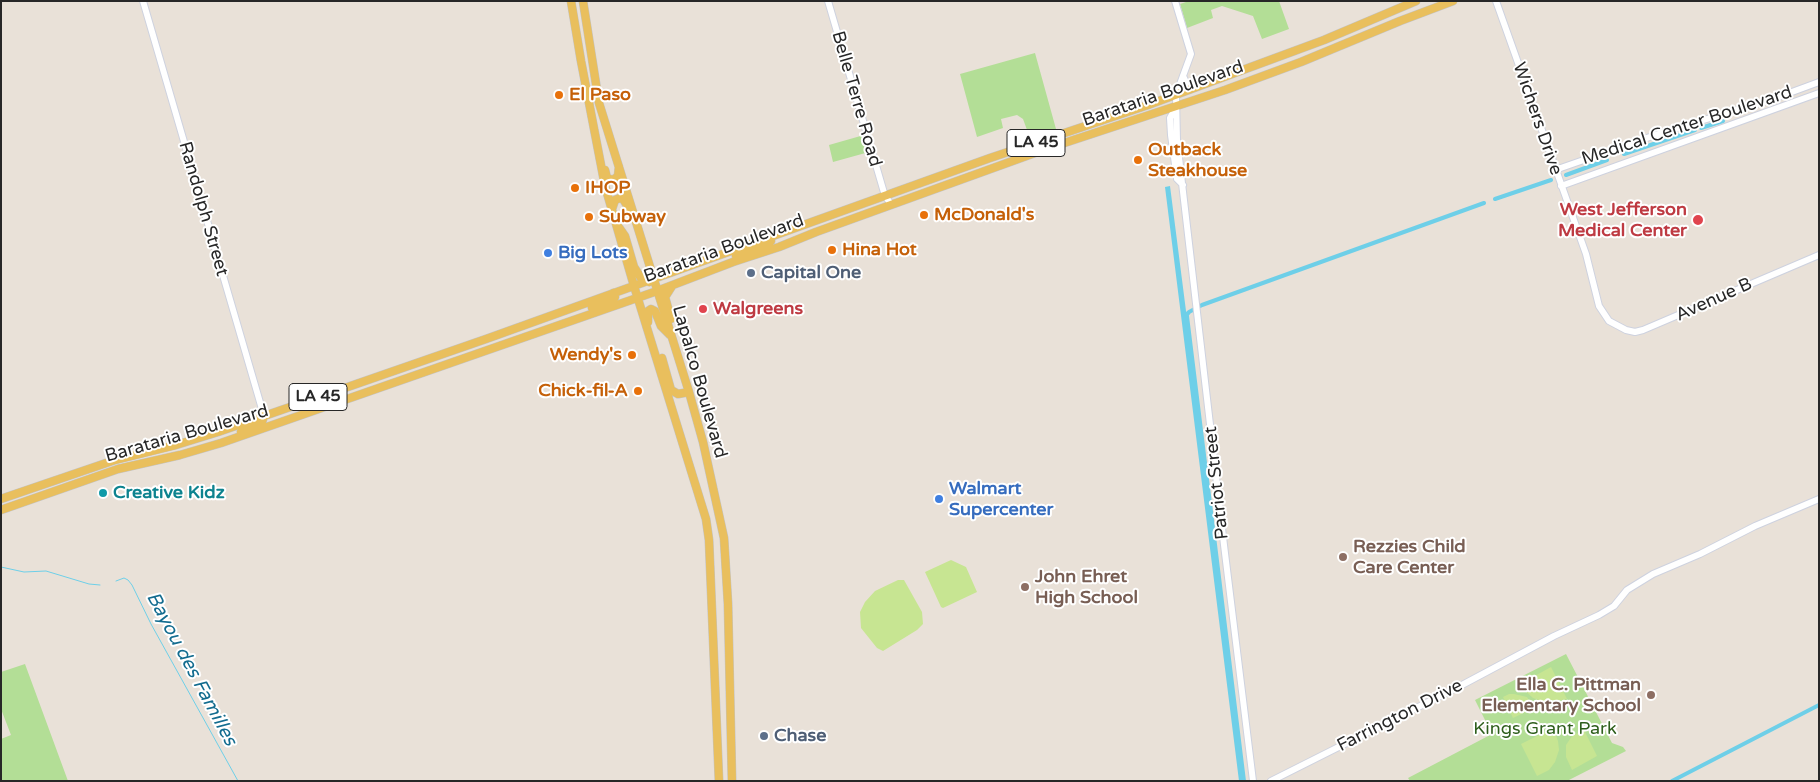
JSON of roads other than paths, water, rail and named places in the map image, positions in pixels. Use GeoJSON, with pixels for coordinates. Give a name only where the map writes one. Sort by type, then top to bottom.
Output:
{"type":"FeatureCollection","features":[{"type":"Feature","properties":{"kind":"main road","name":"Lapalco Boulevard"},"geometry":{"type":"LineString","coordinates":[[571,1],[601,171],[633,287],[706,519],[709,540],[718,781]]}},
{"type":"Feature","properties":{"kind":"main road","name":"Lapalco Boulevard"},"geometry":{"type":"LineString","coordinates":[[583,1],[600,103],[689,392],[708,464],[725,548],[732,781]]}},
{"type":"Feature","properties":{"kind":"main road","name":"Barataria Boulevard"},"geometry":{"type":"LineString","coordinates":[[1,510],[118,469],[180,455],[240,436],[637,298],[648,294],[655,285],[713,258],[990,158],[1176,95],[1324,40],[1416,1]]}},
{"type":"Feature","properties":{"kind":"main road","name":"Barataria Boulevard"},"geometry":{"type":"LineString","coordinates":[[1,499],[115,460],[172,446],[264,416],[633,287],[675,284],[1042,150],[1301,62],[1453,1]]}},
{"type":"Feature","properties":{"kind":"main road"},"geometry":{"type":"LineString","coordinates":[[596,142],[607,178],[611,181],[618,176],[620,165]]}},
{"type":"Feature","properties":{"kind":"main road"},"geometry":{"type":"LineString","coordinates":[[980,172],[990,158]]}},
{"type":"Feature","properties":{"kind":"main road"},"geometry":{"type":"LineString","coordinates":[[972,176],[980,162]]}},
{"type":"Feature","properties":{"kind":"main road"},"geometry":{"type":"LineString","coordinates":[[639,232],[623,199],[615,200],[613,216],[625,236],[638,272],[642,278],[655,285]]}},
{"type":"Feature","properties":{"kind":"main road"},"geometry":{"type":"LineString","coordinates":[[773,249],[780,233]]}},
{"type":"Feature","properties":{"kind":"main road"},"geometry":{"type":"LineString","coordinates":[[733,262],[737,255],[769,243],[771,241],[770,237]]}},
{"type":"Feature","properties":{"kind":"main road"},"geometry":{"type":"LineString","coordinates":[[630,252],[640,263],[646,261],[646,256]]}},
{"type":"Feature","properties":{"kind":"main road"},"geometry":{"type":"LineString","coordinates":[[689,392],[678,394],[672,390],[658,344],[648,330],[647,314],[648,310],[655,311],[659,323],[671,336],[674,329],[665,297],[675,284],[675,276],[707,264],[713,258]]}},
{"type":"Feature","properties":{"kind":"main road"},"geometry":{"type":"LineString","coordinates":[[633,287],[648,294],[656,302],[664,330]]}},
{"type":"Feature","properties":{"kind":"main road"},"geometry":{"type":"LineString","coordinates":[[586,315],[589,310],[614,299],[613,294]]}},
{"type":"Feature","properties":{"kind":"main road"},"geometry":{"type":"LineString","coordinates":[[542,331],[551,316]]}},
{"type":"Feature","properties":{"kind":"main road"},"geometry":{"type":"LineString","coordinates":[[533,334],[541,319]]}},
{"type":"Feature","properties":{"kind":"main road"},"geometry":{"type":"LineString","coordinates":[[490,349],[498,335]]}},
{"type":"Feature","properties":{"kind":"main road"},"geometry":{"type":"LineString","coordinates":[[479,353],[486,339]]}},
{"type":"Feature","properties":{"kind":"main road"},"geometry":{"type":"LineString","coordinates":[[662,359],[668,368],[675,386],[682,386],[684,378]]}},
{"type":"Feature","properties":{"kind":"main road"},"geometry":{"type":"LineString","coordinates":[[404,378],[404,374],[411,370],[419,361]]}},
{"type":"Feature","properties":{"kind":"main road"},"geometry":{"type":"LineString","coordinates":[[386,385],[401,368]]}},
{"type":"Feature","properties":{"kind":"main road"},"geometry":{"type":"LineString","coordinates":[[314,410],[315,402],[328,393]]}},
{"type":"Feature","properties":{"kind":"main road"},"geometry":{"type":"LineString","coordinates":[[240,436],[242,431],[262,422],[264,416]]}},
{"type":"Feature","properties":{"kind":"main road"},"geometry":{"type":"LineString","coordinates":[[150,462],[152,456],[172,446]]}},
{"type":"Feature","properties":{"kind":"main road"},"geometry":{"type":"LineString","coordinates":[[118,469],[137,459],[137,454]]}},
{"type":"Feature","properties":{"kind":"main road"},"geometry":{"type":"LineString","coordinates":[[709,540],[717,537],[725,548]]}},
{"type":"Feature","properties":{"kind":"main road"},"geometry":{"type":"LineString","coordinates":[[713,640],[728,639]]}},
{"type":"Feature","properties":{"kind":"main road"},"geometry":{"type":"LineString","coordinates":[[714,665],[729,664]]}},
{"type":"Feature","properties":{"kind":"main road"},"geometry":{"type":"LineString","coordinates":[[717,718],[726,712],[730,712]]}},
{"type":"Feature","properties":{"kind":"main road"},"geometry":{"type":"LineString","coordinates":[[718,769],[732,768]]}},
{"type":"Feature","properties":{"kind":"street","name":"Randolph Street"},"geometry":{"type":"LineString","coordinates":[[143,1],[264,416]]}},
{"type":"Feature","properties":{"kind":"street","name":"Belle Terre Road"},"geometry":{"type":"LineString","coordinates":[[828,1],[885,196]]}},
{"type":"Feature","properties":{"kind":"street"},"geometry":{"type":"LineString","coordinates":[[1175,1],[1190,47],[1190,54],[1176,95]]}},
{"type":"Feature","properties":{"kind":"street","name":"Wichers Drive"},"geometry":{"type":"LineString","coordinates":[[1496,1],[1586,254],[1599,306],[1609,321]]}},
{"type":"Feature","properties":{"kind":"street"},"geometry":{"type":"LineString","coordinates":[[1183,76],[1186,82],[1200,85]]}},
{"type":"Feature","properties":{"kind":"street","name":"Medical Center Boulevard"},"geometry":{"type":"LineString","coordinates":[[1555,170],[1664,132],[1772,99],[1819,82]]}},
{"type":"Feature","properties":{"kind":"street","name":"Medical Center Boulevard"},"geometry":{"type":"LineString","coordinates":[[1561,186],[1819,93]]}},
{"type":"Feature","properties":{"kind":"street","name":"Patriot Street"},"geometry":{"type":"LineString","coordinates":[[1176,95],[1177,140],[1253,781]]}},
{"type":"Feature","properties":{"kind":"street","name":"Patriot Street"},"geometry":{"type":"LineString","coordinates":[[1176,106],[1170,118],[1170,125],[1177,180],[1183,185]]}},
{"type":"Feature","properties":{"kind":"street"},"geometry":{"type":"LineString","coordinates":[[1155,113],[1166,118],[1170,125]]}},
{"type":"Feature","properties":{"kind":"street"},"geometry":{"type":"LineString","coordinates":[[885,196],[887,206]]}},
{"type":"Feature","properties":{"kind":"street","name":"Avenue B"},"geometry":{"type":"LineString","coordinates":[[1609,321],[1626,330],[1635,332],[1643,330],[1819,255]]}},
{"type":"Feature","properties":{"kind":"street","name":"Farrington Drive"},"geometry":{"type":"LineString","coordinates":[[1271,781],[1462,685],[1554,636],[1599,615],[1614,606],[1628,590],[1653,574],[1700,554],[1755,526],[1819,499]]}},
{"type":"Feature","properties":{"kind":"water"},"geometry":{"type":"Polygon","coordinates":[[[1170,186],[1186,311],[1189,316],[1246,781],[1239,781],[1165,187],[1170,186]]]}},
{"type":"Feature","properties":{"kind":"waterway"},"geometry":{"type":"LineString","coordinates":[[1701,128],[1723,121]]}},
{"type":"Feature","properties":{"kind":"waterway"},"geometry":{"type":"LineString","coordinates":[[1624,154],[1695,130]]}},
{"type":"Feature","properties":{"kind":"waterway"},"geometry":{"type":"LineString","coordinates":[[1566,175],[1607,160]]}},
{"type":"Feature","properties":{"kind":"waterway"},"geometry":{"type":"LineString","coordinates":[[1495,199],[1551,180]]}},
{"type":"Feature","properties":{"kind":"waterway"},"geometry":{"type":"LineString","coordinates":[[1186,316],[1189,312],[1202,305],[1484,203]]}},
{"type":"Feature","properties":{"kind":"waterway","name":"Bayou des Familles"},"geometry":{"type":"LineString","coordinates":[[1,567],[24,572],[46,571],[89,584],[100,585]]}},
{"type":"Feature","properties":{"kind":"waterway","name":"Bayou des Familles"},"geometry":{"type":"LineString","coordinates":[[116,581],[124,578],[132,585],[151,624],[238,781]]}},
{"type":"Feature","properties":{"kind":"waterway"},"geometry":{"type":"LineString","coordinates":[[1672,781],[1819,705]]}},
{"type":"Feature","properties":{"kind":"place","name":"El Paso"},"geometry":{"type":"Point","coordinates":[559,95]}},
{"type":"Feature","properties":{"kind":"place","name":"Outback Steakhouse"},"geometry":{"type":"Point","coordinates":[1138,160]}},
{"type":"Feature","properties":{"kind":"place","name":"IHOP"},"geometry":{"type":"Point","coordinates":[575,188]}},
{"type":"Feature","properties":{"kind":"place","name":"McDonald's"},"geometry":{"type":"Point","coordinates":[924,215]}},
{"type":"Feature","properties":{"kind":"place","name":"Subway"},"geometry":{"type":"Point","coordinates":[589,217]}},
{"type":"Feature","properties":{"kind":"place","name":"West Jefferson Medical Center"},"geometry":{"type":"Point","coordinates":[1698,220]}},
{"type":"Feature","properties":{"kind":"place","name":"Hina Hot"},"geometry":{"type":"Point","coordinates":[832,250]}},
{"type":"Feature","properties":{"kind":"place","name":"Big Lots"},"geometry":{"type":"Point","coordinates":[548,253]}},
{"type":"Feature","properties":{"kind":"place","name":"Capital One"},"geometry":{"type":"Point","coordinates":[751,273]}},
{"type":"Feature","properties":{"kind":"place","name":"Walgreens"},"geometry":{"type":"Point","coordinates":[703,309]}},
{"type":"Feature","properties":{"kind":"place","name":"Wendy's"},"geometry":{"type":"Point","coordinates":[632,355]}},
{"type":"Feature","properties":{"kind":"place","name":"Chick-fil-A"},"geometry":{"type":"Point","coordinates":[638,391]}},
{"type":"Feature","properties":{"kind":"place","name":"Creative Kidz"},"geometry":{"type":"Point","coordinates":[103,493]}},
{"type":"Feature","properties":{"kind":"place","name":"Walmart Supercenter"},"geometry":{"type":"Point","coordinates":[939,499]}},
{"type":"Feature","properties":{"kind":"place","name":"Rezzies Child Care Center"},"geometry":{"type":"Point","coordinates":[1343,557]}},
{"type":"Feature","properties":{"kind":"place","name":"John Ehret High School"},"geometry":{"type":"Point","coordinates":[1025,587]}},
{"type":"Feature","properties":{"kind":"place","name":"Ella C. Pittman Elementary School"},"geometry":{"type":"Point","coordinates":[1651,695]}},
{"type":"Feature","properties":{"kind":"place","name":"Chase"},"geometry":{"type":"Point","coordinates":[764,736]}},
{"type":"Feature","properties":{"kind":"park label","name":"Kings Grant Park"},"geometry":{"type":"Point","coordinates":[1545,729]}}]}
